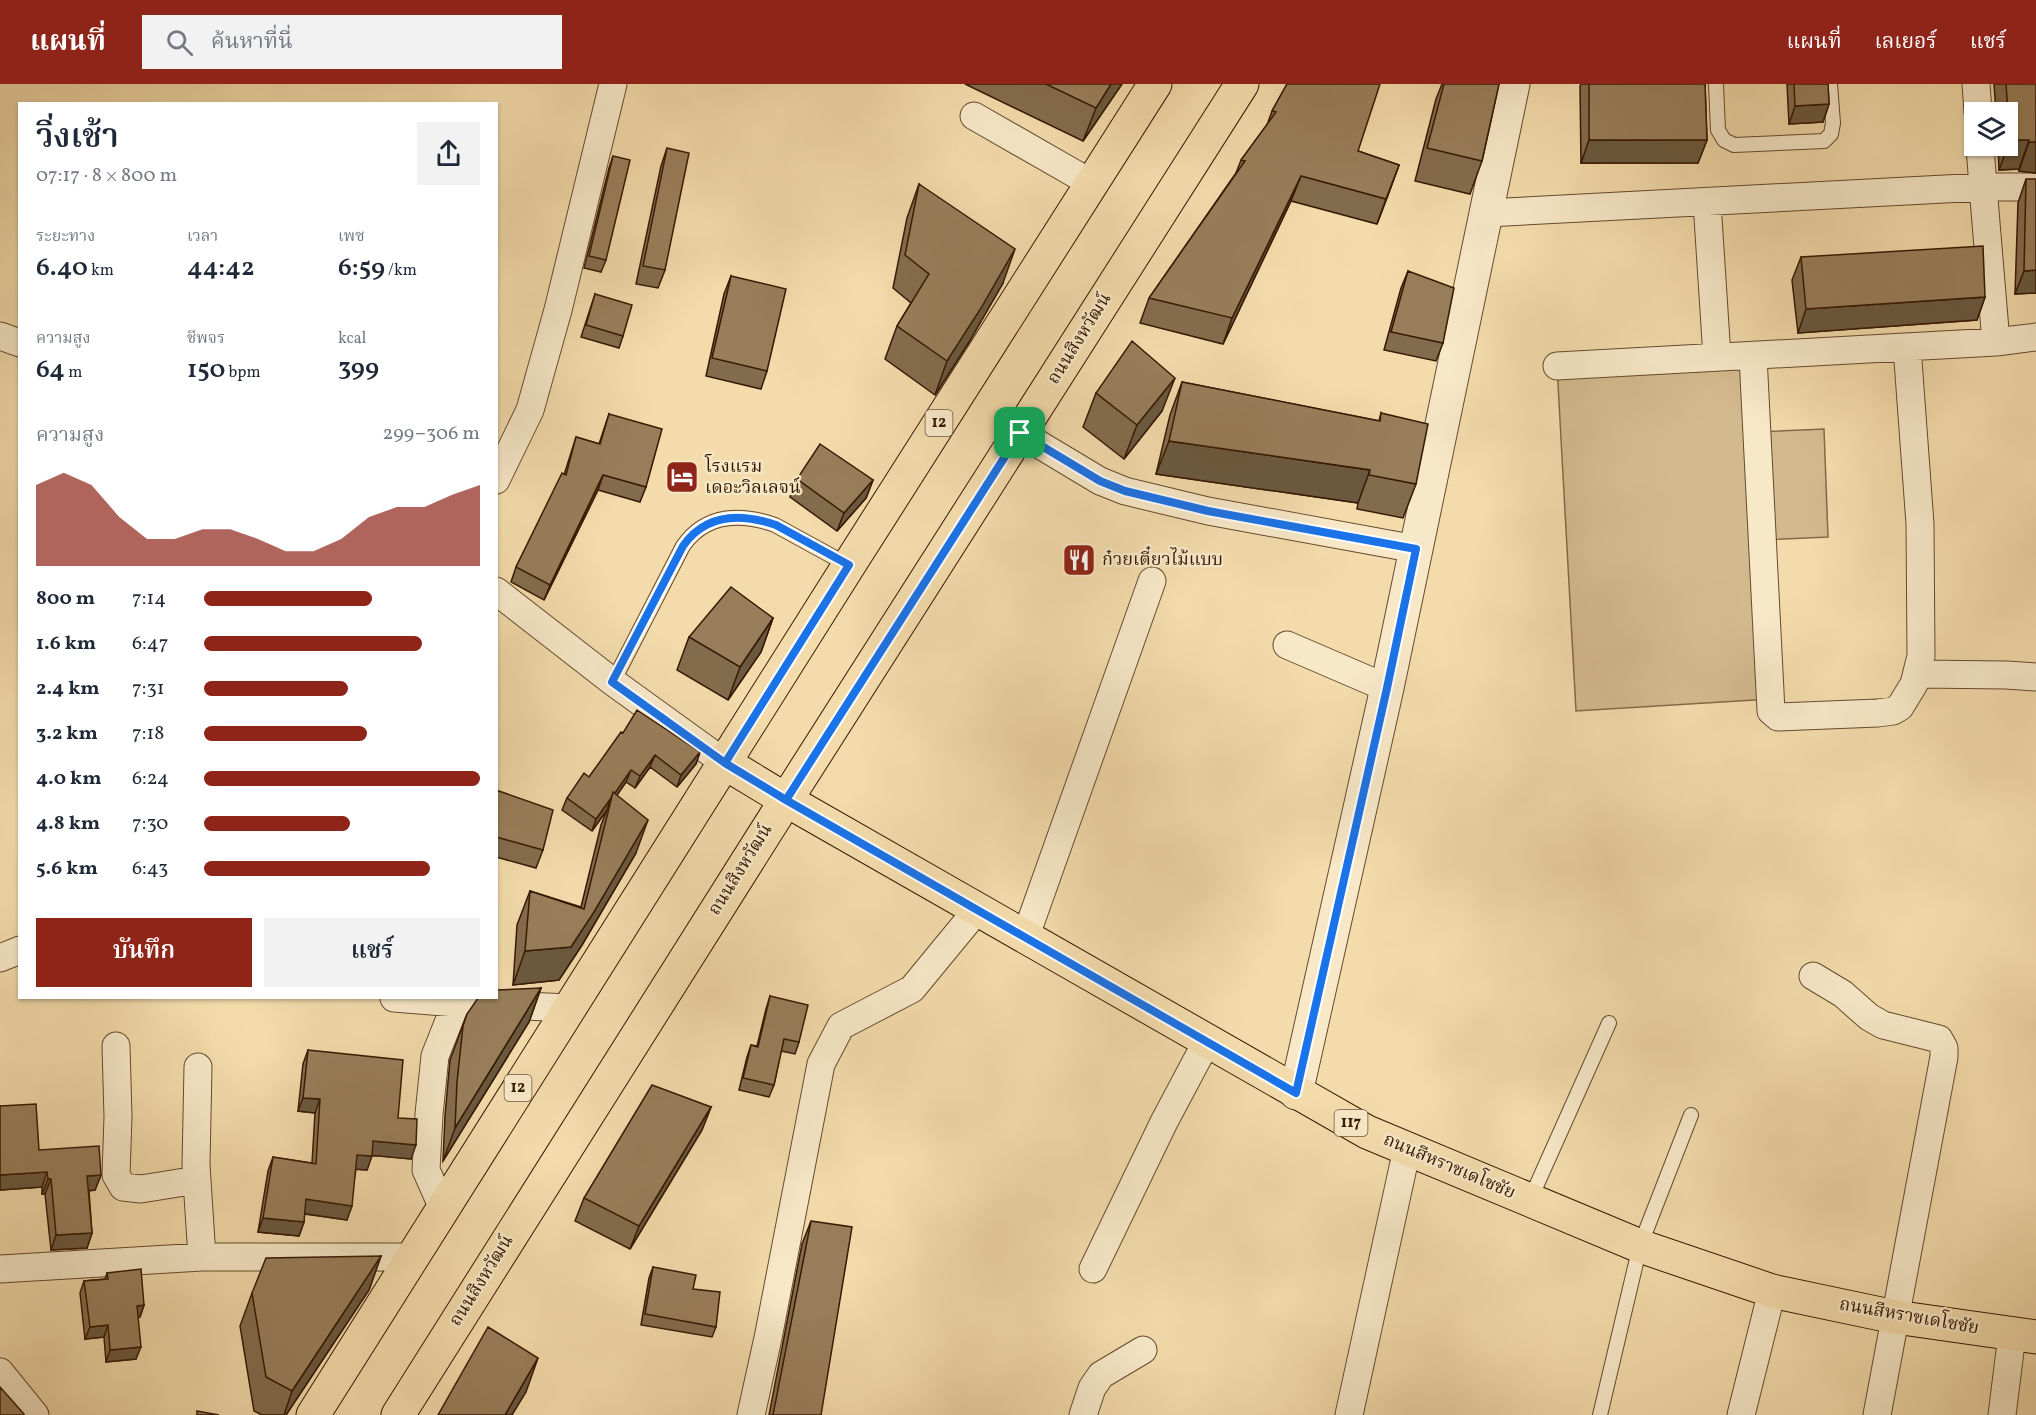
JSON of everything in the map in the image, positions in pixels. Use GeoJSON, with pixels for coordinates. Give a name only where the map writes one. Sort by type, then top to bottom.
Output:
{"type":"FeatureCollection","features":[{"type":"Feature","properties":{"kind":"main road","name":"12"},"geometry":{"type":"LineString","coordinates":[[313,1415],[1155,84]]}},
{"type":"Feature","properties":{"kind":"main road","name":"ถนนสิงหวัฒน์"},"geometry":{"type":"LineString","coordinates":[[398,1415],[1242,84]]}},
{"type":"Feature","properties":{"kind":"main road","name":"ถนนสีหราชเดโชชัย"},"geometry":{"type":"LineString","coordinates":[[725,763],[1025,938],[1367,1132],[1640,1246],[1772,1291],[1895,1317],[2024,1336]]}},
{"type":"Feature","properties":{"kind":"street"},"geometry":{"type":"LineString","coordinates":[[498,476],[530,410],[558,310],[614,84]]}},
{"type":"Feature","properties":{"kind":"street"},"geometry":{"type":"LineString","coordinates":[[1976,84],[1977,102]]}},
{"type":"Feature","properties":{"kind":"street"},"geometry":{"type":"LineString","coordinates":[[1296,1093],[1387,688],[1486,213],[1503,96]]}},
{"type":"Feature","properties":{"kind":"street"},"geometry":{"type":"LineString","coordinates":[[974,116],[1091,183]]}},
{"type":"Feature","properties":{"kind":"street"},"geometry":{"type":"LineString","coordinates":[[1981,156],[1996,342]]}},
{"type":"Feature","properties":{"kind":"street"},"geometry":{"type":"LineString","coordinates":[[1486,213],[1983,187],[2036,187]]}},
{"type":"Feature","properties":{"kind":"street"},"geometry":{"type":"LineString","coordinates":[[1707,202],[1717,357]]}},
{"type":"Feature","properties":{"kind":"street"},"geometry":{"type":"LineString","coordinates":[[0,336],[18,342]]}},
{"type":"Feature","properties":{"kind":"street"},"geometry":{"type":"LineString","coordinates":[[1557,366],[1996,342],[2036,337]]}},
{"type":"Feature","properties":{"kind":"street"},"geometry":{"type":"LineString","coordinates":[[1754,356],[1771,711],[1778,717],[1893,711],[1900,707],[1907,697],[1918,674],[1921,656],[1920,525],[1907,347]]}},
{"type":"Feature","properties":{"kind":"street"},"geometry":{"type":"LineString","coordinates":[[1020,433],[1100,481],[1125,491],[1208,511],[1416,549]]}},
{"type":"Feature","properties":{"kind":"street"},"geometry":{"type":"LineString","coordinates":[[1025,938],[1152,581]]}},
{"type":"Feature","properties":{"kind":"street"},"geometry":{"type":"LineString","coordinates":[[498,593],[612,682],[725,763]]}},
{"type":"Feature","properties":{"kind":"street"},"geometry":{"type":"LineString","coordinates":[[1287,645],[1387,688]]}},
{"type":"Feature","properties":{"kind":"street"},"geometry":{"type":"LineString","coordinates":[[1918,674],[2036,677]]}},
{"type":"Feature","properties":{"kind":"street"},"geometry":{"type":"LineString","coordinates":[[751,1415],[821,1064],[841,1026],[912,989],[977,910]]}},
{"type":"Feature","properties":{"kind":"street"},"geometry":{"type":"LineString","coordinates":[[0,958],[18,951]]}},
{"type":"Feature","properties":{"kind":"street"},"geometry":{"type":"LineString","coordinates":[[1813,976],[1843,994],[1869,1017],[1883,1025],[1939,1039],[1944,1048],[1877,1415]]}},
{"type":"Feature","properties":{"kind":"street"},"geometry":{"type":"LineString","coordinates":[[406,999],[569,1008]]}},
{"type":"Feature","properties":{"kind":"street"},"geometry":{"type":"LineString","coordinates":[[443,1208],[426,1170],[429,1114],[435,1056],[456,1003]]}},
{"type":"Feature","properties":{"kind":"street"},"geometry":{"type":"LineString","coordinates":[[1093,1269],[1164,1122],[1207,1041]]}},
{"type":"Feature","properties":{"kind":"street"},"geometry":{"type":"LineString","coordinates":[[116,1046],[118,1117],[116,1175],[123,1187],[141,1189],[197,1180]]}},
{"type":"Feature","properties":{"kind":"street"},"geometry":{"type":"LineString","coordinates":[[198,1067],[197,1180],[202,1257]]}},
{"type":"Feature","properties":{"kind":"street"},"geometry":{"type":"LineString","coordinates":[[1349,1415],[1407,1149]]}},
{"type":"Feature","properties":{"kind":"street"},"geometry":{"type":"LineString","coordinates":[[0,1269],[202,1257],[412,1257]]}},
{"type":"Feature","properties":{"kind":"street"},"geometry":{"type":"LineString","coordinates":[[1741,1415],[1772,1291]]}},
{"type":"Feature","properties":{"kind":"street"},"geometry":{"type":"LineString","coordinates":[[2002,1415],[2024,1336]]}},
{"type":"Feature","properties":{"kind":"street"},"geometry":{"type":"LineString","coordinates":[[1083,1415],[1092,1388],[1101,1375],[1143,1350]]}},
{"type":"Feature","properties":{"kind":"street"},"geometry":{"type":"LineString","coordinates":[[0,1372],[34,1415]]}},
{"type":"Feature","properties":{"kind":"lane"},"geometry":{"type":"LineString","coordinates":[[1716,84],[1718,130],[1724,140],[1734,145],[1824,141],[1831,134],[1833,123],[1830,84]]}},
{"type":"Feature","properties":{"kind":"lane"},"geometry":{"type":"LineString","coordinates":[[612,682],[683,546],[703,525],[722,519],[736,518],[765,521],[849,565]]}},
{"type":"Feature","properties":{"kind":"lane"},"geometry":{"type":"LineString","coordinates":[[1530,1200],[1609,1023]]}},
{"type":"Feature","properties":{"kind":"lane"},"geometry":{"type":"LineString","coordinates":[[1600,1415],[1640,1246],[1691,1115]]}},
{"type":"Feature","properties":{"kind":"shaded area"},"geometry":{"type":"Polygon","coordinates":[[[1753,356],[1757,432],[1824,429],[1828,537],[1763,540],[1770,699],[1576,711],[1557,366],[1753,356]]]}},
{"type":"Feature","properties":{"kind":"building"},"geometry":{"type":"Polygon","coordinates":[[[1046,84],[1111,84],[1096,108],[1046,84]]]}},
{"type":"Feature","properties":{"kind":"building"},"geometry":{"type":"Polygon","coordinates":[[[1287,84],[1380,84],[1358,151],[1399,165],[1386,199],[1301,176],[1232,318],[1149,298],[1245,161],[1241,160],[1276,112],[1272,111],[1287,84]]]}},
{"type":"Feature","properties":{"kind":"building"},"geometry":{"type":"Polygon","coordinates":[[[1444,84],[1499,84],[1482,161],[1427,148],[1444,84]]]}},
{"type":"Feature","properties":{"kind":"building"},"geometry":{"type":"Polygon","coordinates":[[[1589,84],[1705,84],[1707,140],[1589,140],[1589,84]]]}},
{"type":"Feature","properties":{"kind":"building"},"geometry":{"type":"Polygon","coordinates":[[[1794,84],[1828,84],[1829,104],[1795,106],[1794,84]]]}},
{"type":"Feature","properties":{"kind":"building"},"geometry":{"type":"Polygon","coordinates":[[[2006,84],[2036,84],[2036,142],[2018,140],[2018,102],[2007,102],[2006,84]]]}},
{"type":"Feature","properties":{"kind":"building"},"geometry":{"type":"Polygon","coordinates":[[[667,148],[689,153],[665,270],[643,266],[667,148]]]}},
{"type":"Feature","properties":{"kind":"building"},"geometry":{"type":"Polygon","coordinates":[[[613,156],[630,160],[606,260],[589,256],[613,156]]]}},
{"type":"Feature","properties":{"kind":"building"},"geometry":{"type":"Polygon","coordinates":[[[2026,179],[2036,179],[2036,270],[2024,271],[2026,179]]]}},
{"type":"Feature","properties":{"kind":"building"},"geometry":{"type":"Polygon","coordinates":[[[919,184],[1015,249],[947,361],[897,326],[929,274],[905,255],[919,184]]]}},
{"type":"Feature","properties":{"kind":"building"},"geometry":{"type":"Polygon","coordinates":[[[1983,246],[1985,297],[1806,309],[1801,257],[1983,246]]]}},
{"type":"Feature","properties":{"kind":"building"},"geometry":{"type":"Polygon","coordinates":[[[1408,271],[1454,288],[1443,343],[1391,332],[1408,271]]]}},
{"type":"Feature","properties":{"kind":"building"},"geometry":{"type":"Polygon","coordinates":[[[731,276],[786,289],[767,371],[712,358],[731,276]]]}},
{"type":"Feature","properties":{"kind":"building"},"geometry":{"type":"Polygon","coordinates":[[[595,294],[632,305],[623,336],[586,325],[595,294]]]}},
{"type":"Feature","properties":{"kind":"building"},"geometry":{"type":"Polygon","coordinates":[[[1132,341],[1175,378],[1137,425],[1096,393],[1132,341]]]}},
{"type":"Feature","properties":{"kind":"building"},"geometry":{"type":"Polygon","coordinates":[[[1182,382],[1380,421],[1381,413],[1428,424],[1416,484],[1369,475],[1370,470],[1169,441],[1182,382]]]}},
{"type":"Feature","properties":{"kind":"building"},"geometry":{"type":"Polygon","coordinates":[[[609,414],[662,429],[646,487],[603,475],[550,585],[516,567],[562,473],[566,475],[576,437],[600,444],[609,414]]]}},
{"type":"Feature","properties":{"kind":"building"},"geometry":{"type":"Polygon","coordinates":[[[820,444],[873,480],[844,513],[797,479],[820,444]]]}},
{"type":"Feature","properties":{"kind":"building"},"geometry":{"type":"Polygon","coordinates":[[[731,587],[773,618],[740,667],[689,637],[731,587]]]}},
{"type":"Feature","properties":{"kind":"building"},"geometry":{"type":"Polygon","coordinates":[[[637,710],[700,752],[681,775],[655,755],[640,776],[631,770],[615,793],[613,792],[596,819],[567,798],[584,773],[589,777],[621,732],[623,733],[637,710]]]}},
{"type":"Feature","properties":{"kind":"building"},"geometry":{"type":"Polygon","coordinates":[[[498,791],[553,810],[543,850],[498,838],[498,791]]]}},
{"type":"Feature","properties":{"kind":"building"},"geometry":{"type":"Polygon","coordinates":[[[613,792],[648,820],[571,947],[525,951],[530,891],[584,909],[613,792]]]}},
{"type":"Feature","properties":{"kind":"building"},"geometry":{"type":"Polygon","coordinates":[[[541,988],[455,1128],[463,1026],[467,1014],[477,999],[498,999],[498,990],[541,988]]]}},
{"type":"Feature","properties":{"kind":"building"},"geometry":{"type":"Polygon","coordinates":[[[770,996],[808,1005],[799,1042],[784,1039],[774,1085],[743,1078],[751,1045],[758,1047],[770,996]]]}},
{"type":"Feature","properties":{"kind":"building"},"geometry":{"type":"Polygon","coordinates":[[[308,1050],[403,1060],[398,1118],[417,1119],[416,1145],[373,1141],[372,1156],[357,1155],[352,1206],[306,1199],[304,1222],[263,1218],[273,1157],[316,1164],[320,1099],[303,1098],[308,1050]]]}},
{"type":"Feature","properties":{"kind":"building"},"geometry":{"type":"Polygon","coordinates":[[[652,1085],[711,1107],[639,1226],[584,1198],[652,1085]]]}},
{"type":"Feature","properties":{"kind":"building"},"geometry":{"type":"Polygon","coordinates":[[[36,1104],[39,1150],[99,1146],[101,1175],[87,1176],[92,1233],[56,1235],[51,1179],[48,1179],[47,1172],[0,1175],[0,1106],[36,1104]]]}},
{"type":"Feature","properties":{"kind":"building"},"geometry":{"type":"Polygon","coordinates":[[[811,1221],[852,1227],[821,1415],[773,1415],[811,1221]]]}},
{"type":"Feature","properties":{"kind":"building"},"geometry":{"type":"Polygon","coordinates":[[[381,1256],[292,1391],[266,1377],[252,1293],[266,1258],[381,1256]]]}},
{"type":"Feature","properties":{"kind":"building"},"geometry":{"type":"Polygon","coordinates":[[[653,1267],[696,1275],[693,1289],[720,1292],[716,1327],[645,1314],[653,1267]]]}},
{"type":"Feature","properties":{"kind":"building"},"geometry":{"type":"Polygon","coordinates":[[[141,1269],[144,1305],[137,1306],[141,1347],[110,1350],[108,1325],[90,1327],[84,1281],[108,1279],[107,1273],[141,1269]]]}},
{"type":"Feature","properties":{"kind":"building"},"geometry":{"type":"Polygon","coordinates":[[[488,1327],[538,1358],[505,1415],[438,1415],[488,1327]]]}},
{"type":"Feature","properties":{"kind":"building"},"geometry":{"type":"Polygon","coordinates":[[[0,1387],[24,1414],[24,1415],[0,1415],[0,1387]]]}},
{"type":"Feature","properties":{"kind":"building"},"geometry":{"type":"Polygon","coordinates":[[[197,1411],[219,1415],[197,1415],[197,1411]]]}},
{"type":"Feature","properties":{"kind":"place","name":"โรงแรม เดอะวิลเลจน์"},"geometry":{"type":"Point","coordinates":[682,477]}},
{"type":"Feature","properties":{"kind":"place","name":"ก๋วยเตี๋ยวไม้แบบ"},"geometry":{"type":"Point","coordinates":[1079,560]}},
{"type":"Feature","properties":{"kind":"route"},"geometry":{"type":"LineString","coordinates":[[1020,433],[786,800],[725,763],[612,682],[683,546],[703,525],[722,519],[736,518],[765,521],[849,565],[725,763],[786,800],[1296,1093],[1416,549],[1208,511],[1125,491],[1100,481],[1020,433]]}}]}
